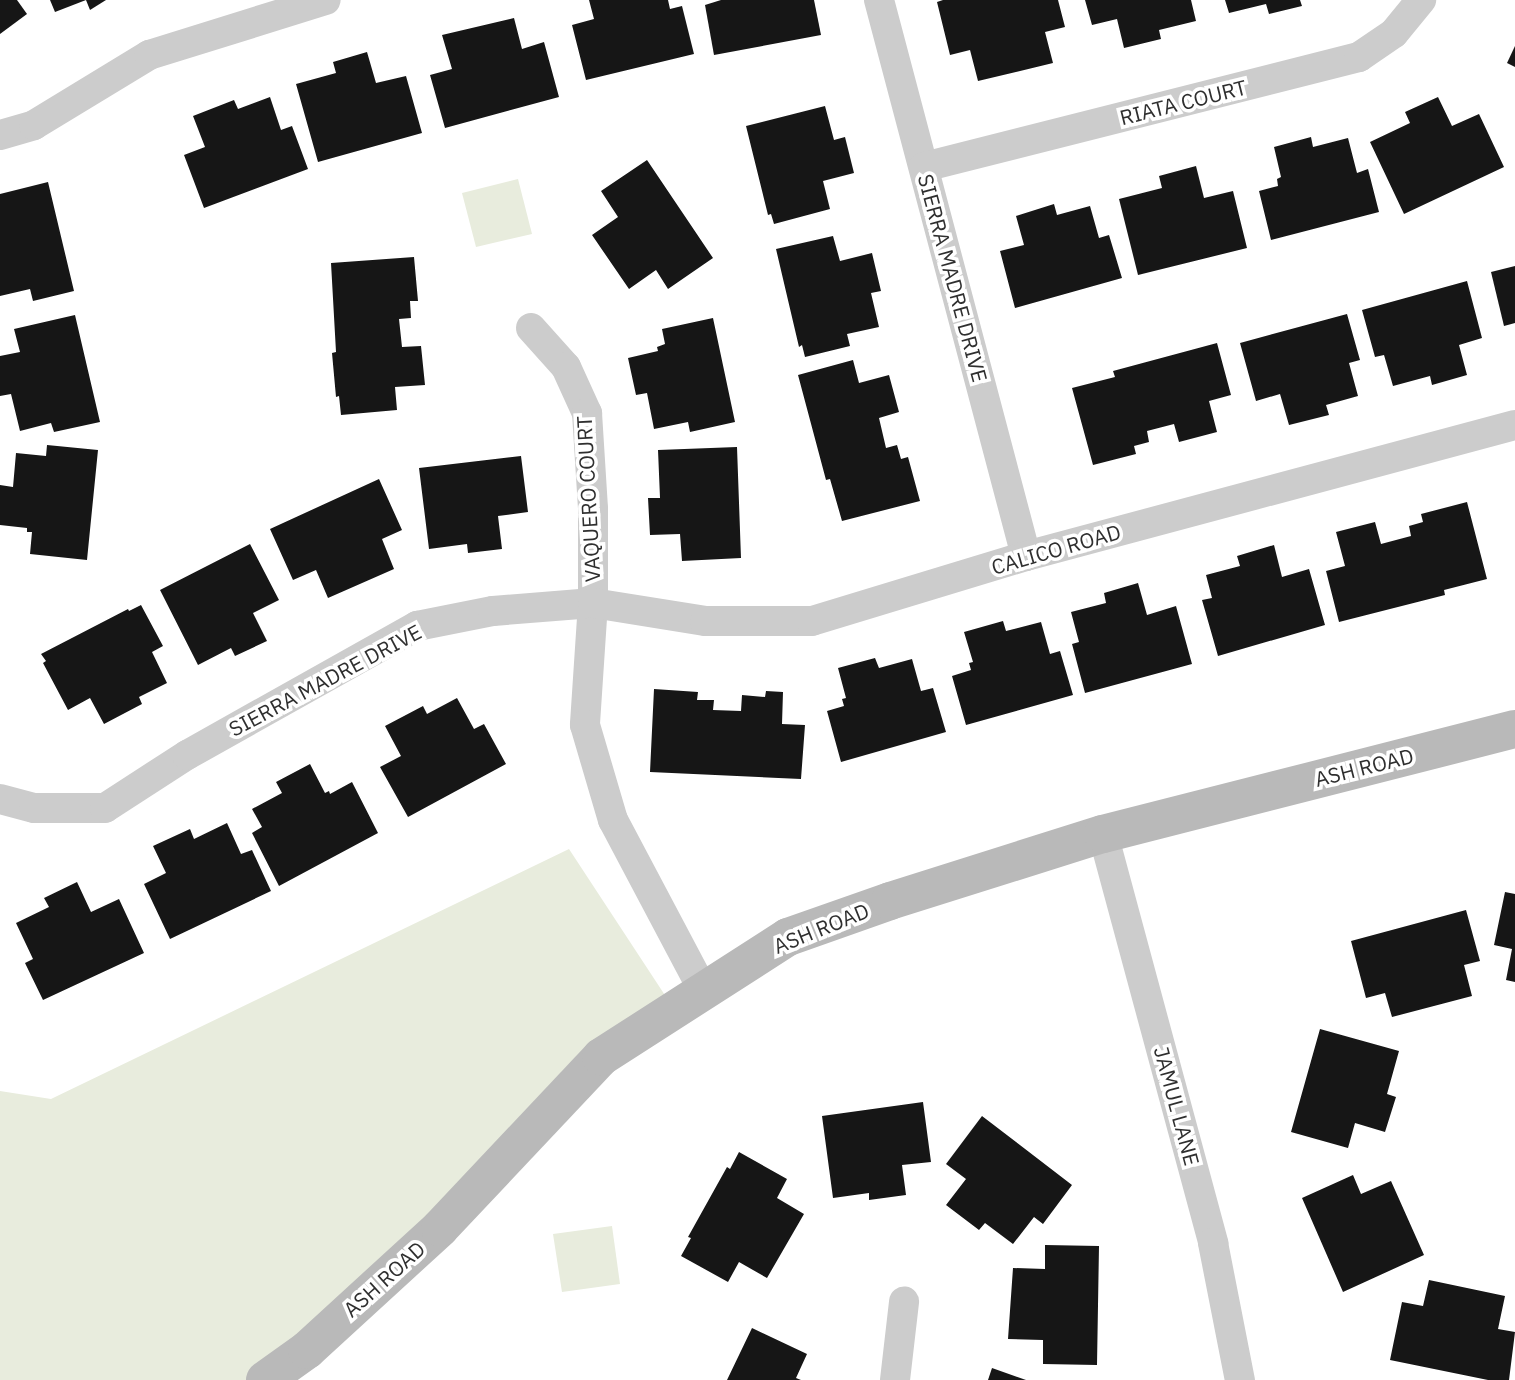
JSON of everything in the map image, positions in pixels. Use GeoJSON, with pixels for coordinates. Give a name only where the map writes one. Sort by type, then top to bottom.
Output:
{"type":"FeatureCollection","features":[{"type":"Feature","properties":{"kind":"main road","name":"ASH ROAD"},"geometry":{"type":"LineString","coordinates":[[265,1380],[307,1350],[440,1228],[601,1057],[788,937],[890,901],[1103,834],[1515,729]]}},
{"type":"Feature","properties":{"kind":"street"},"geometry":{"type":"LineString","coordinates":[[0,135],[34,125],[149,55],[326,0]]}},
{"type":"Feature","properties":{"kind":"street","name":"SIERRA MADRE DRIVE"},"geometry":{"type":"LineString","coordinates":[[879,0],[1026,556]]}},
{"type":"Feature","properties":{"kind":"street","name":"RIATA COURT"},"geometry":{"type":"LineString","coordinates":[[924,167],[1359,57],[1394,33],[1421,0]]}},
{"type":"Feature","properties":{"kind":"street","name":"VAQUERO COURT"},"geometry":{"type":"LineString","coordinates":[[531,328],[566,367],[587,413],[593,509],[593,603]]}},
{"type":"Feature","properties":{"kind":"street","name":"CALICO ROAD"},"geometry":{"type":"LineString","coordinates":[[593,603],[705,621],[812,621],[1026,556],[1515,425]]}},
{"type":"Feature","properties":{"kind":"street"},"geometry":{"type":"LineString","coordinates":[[593,603],[585,725],[614,820],[703,990]]}},
{"type":"Feature","properties":{"kind":"street","name":"SIERRA MADRE DRIVE"},"geometry":{"type":"LineString","coordinates":[[0,799],[34,808],[105,808],[187,755],[416,626],[493,611],[593,603]]}},
{"type":"Feature","properties":{"kind":"street","name":"JAMUL LANE"},"geometry":{"type":"LineString","coordinates":[[1103,834],[1213,1243],[1240,1380]]}},
{"type":"Feature","properties":{"kind":"street"},"geometry":{"type":"LineString","coordinates":[[895,1380],[904,1302]]}},
{"type":"Feature","properties":{"kind":"shaded area"},"geometry":{"type":"Polygon","coordinates":[[[518,179],[532,234],[476,247],[462,193],[518,179]]]}},
{"type":"Feature","properties":{"kind":"shaded area"},"geometry":{"type":"Polygon","coordinates":[[[569,849],[674,1009],[265,1380],[0,1380],[0,1091],[51,1099],[569,849]]]}},
{"type":"Feature","properties":{"kind":"shaded area"},"geometry":{"type":"Polygon","coordinates":[[[612,1226],[620,1284],[562,1292],[553,1234],[612,1226]]]}},
{"type":"Feature","properties":{"kind":"building"},"geometry":{"type":"Polygon","coordinates":[[[0,0],[17,0],[27,14],[0,34],[0,0]]]}},
{"type":"Feature","properties":{"kind":"building"},"geometry":{"type":"Polygon","coordinates":[[[50,0],[86,0],[55,12],[50,0]]]}},
{"type":"Feature","properties":{"kind":"building"},"geometry":{"type":"Polygon","coordinates":[[[86,0],[106,0],[90,10],[86,0]]]}},
{"type":"Feature","properties":{"kind":"building"},"geometry":{"type":"Polygon","coordinates":[[[589,0],[668,0],[670,9],[682,6],[694,54],[586,80],[572,25],[594,19],[589,0]]]}},
{"type":"Feature","properties":{"kind":"building"},"geometry":{"type":"Polygon","coordinates":[[[721,0],[814,0],[821,35],[714,55],[705,5],[721,0]]]}},
{"type":"Feature","properties":{"kind":"building"},"geometry":{"type":"Polygon","coordinates":[[[1058,0],[1065,27],[1045,32],[1053,63],[978,81],[970,50],[950,55],[937,2],[1058,0]]]}},
{"type":"Feature","properties":{"kind":"building"},"geometry":{"type":"Polygon","coordinates":[[[1085,0],[1191,0],[1196,21],[1159,30],[1161,39],[1124,48],[1117,19],[1092,25],[1085,0]]]}},
{"type":"Feature","properties":{"kind":"building"},"geometry":{"type":"Polygon","coordinates":[[[1225,0],[1300,0],[1302,6],[1269,14],[1266,4],[1229,13],[1225,0]]]}},
{"type":"Feature","properties":{"kind":"building"},"geometry":{"type":"Polygon","coordinates":[[[514,18],[522,49],[544,42],[559,97],[445,128],[430,75],[452,69],[442,35],[514,18]]]}},
{"type":"Feature","properties":{"kind":"building"},"geometry":{"type":"Polygon","coordinates":[[[1515,46],[1515,67],[1507,63],[1515,46]]]}},
{"type":"Feature","properties":{"kind":"building"},"geometry":{"type":"Polygon","coordinates":[[[367,52],[376,83],[406,76],[422,133],[318,162],[296,84],[336,73],[333,62],[367,52]]]}},
{"type":"Feature","properties":{"kind":"building"},"geometry":{"type":"Polygon","coordinates":[[[270,97],[281,130],[292,126],[308,169],[204,208],[184,155],[205,147],[193,116],[234,100],[238,109],[270,97]]]}},
{"type":"Feature","properties":{"kind":"building"},"geometry":{"type":"Polygon","coordinates":[[[1438,97],[1452,126],[1479,114],[1504,167],[1404,214],[1370,142],[1410,123],[1405,112],[1438,97]]]}},
{"type":"Feature","properties":{"kind":"building"},"geometry":{"type":"Polygon","coordinates":[[[825,106],[834,140],[845,137],[854,173],[823,181],[830,209],[774,224],[771,214],[768,215],[746,126],[825,106]]]}},
{"type":"Feature","properties":{"kind":"building"},"geometry":{"type":"Polygon","coordinates":[[[1311,137],[1313,147],[1348,138],[1357,173],[1368,169],[1379,212],[1271,240],[1259,191],[1278,186],[1277,179],[1281,177],[1274,147],[1311,137]]]}},
{"type":"Feature","properties":{"kind":"building"},"geometry":{"type":"Polygon","coordinates":[[[647,160],[713,258],[668,289],[656,270],[629,289],[592,235],[618,217],[601,191],[647,160]]]}},
{"type":"Feature","properties":{"kind":"building"},"geometry":{"type":"Polygon","coordinates":[[[1196,166],[1204,198],[1233,191],[1247,248],[1138,275],[1119,199],[1162,188],[1159,176],[1196,166]]]}},
{"type":"Feature","properties":{"kind":"building"},"geometry":{"type":"Polygon","coordinates":[[[48,182],[74,291],[33,301],[30,289],[0,296],[0,194],[48,182]]]}},
{"type":"Feature","properties":{"kind":"building"},"geometry":{"type":"Polygon","coordinates":[[[1054,204],[1057,215],[1090,206],[1099,238],[1109,235],[1122,278],[1015,308],[1000,251],[1024,245],[1016,216],[1054,204]]]}},
{"type":"Feature","properties":{"kind":"building"},"geometry":{"type":"Polygon","coordinates":[[[833,236],[840,261],[872,253],[881,291],[871,293],[879,327],[847,334],[850,346],[805,357],[802,345],[799,347],[776,249],[833,236]]]}},
{"type":"Feature","properties":{"kind":"building"},"geometry":{"type":"Polygon","coordinates":[[[414,257],[418,301],[410,301],[411,318],[399,319],[402,347],[421,346],[425,385],[395,387],[397,410],[341,415],[339,396],[336,397],[332,353],[336,352],[331,263],[414,257]]]}},
{"type":"Feature","properties":{"kind":"building"},"geometry":{"type":"Polygon","coordinates":[[[1515,266],[1515,323],[1504,326],[1491,272],[1515,266]]]}},
{"type":"Feature","properties":{"kind":"building"},"geometry":{"type":"Polygon","coordinates":[[[1467,281],[1482,338],[1459,345],[1467,375],[1432,385],[1430,376],[1393,386],[1384,355],[1375,357],[1362,310],[1467,281]]]}},
{"type":"Feature","properties":{"kind":"building"},"geometry":{"type":"Polygon","coordinates":[[[1347,314],[1360,360],[1349,363],[1358,396],[1326,405],[1329,415],[1289,425],[1280,394],[1256,401],[1240,343],[1347,314]]]}},
{"type":"Feature","properties":{"kind":"building"},"geometry":{"type":"Polygon","coordinates":[[[75,315],[100,422],[54,432],[51,423],[20,431],[11,394],[0,396],[0,356],[20,352],[14,329],[75,315]]]}},
{"type":"Feature","properties":{"kind":"building"},"geometry":{"type":"Polygon","coordinates":[[[713,318],[735,422],[690,432],[688,422],[654,429],[647,393],[636,395],[628,358],[658,351],[657,347],[665,344],[662,329],[713,318]]]}},
{"type":"Feature","properties":{"kind":"building"},"geometry":{"type":"Polygon","coordinates":[[[1217,343],[1231,395],[1209,401],[1217,432],[1179,442],[1174,424],[1147,431],[1149,442],[1134,446],[1136,454],[1093,465],[1072,388],[1115,377],[1113,371],[1217,343]]]}},
{"type":"Feature","properties":{"kind":"building"},"geometry":{"type":"Polygon","coordinates":[[[853,360],[859,383],[889,375],[899,412],[879,418],[886,448],[897,445],[901,459],[908,457],[920,501],[842,521],[830,479],[826,480],[798,375],[853,360]]]}},
{"type":"Feature","properties":{"kind":"building"},"geometry":{"type":"Polygon","coordinates":[[[47,445],[98,450],[87,560],[30,554],[32,532],[27,532],[27,528],[0,525],[0,485],[13,487],[16,453],[46,456],[47,445]]]}},
{"type":"Feature","properties":{"kind":"building"},"geometry":{"type":"Polygon","coordinates":[[[737,447],[741,558],[682,561],[680,534],[650,535],[648,498],[660,498],[658,450],[737,447]]]}},
{"type":"Feature","properties":{"kind":"building"},"geometry":{"type":"Polygon","coordinates":[[[521,456],[528,512],[498,516],[502,549],[468,553],[467,544],[429,549],[419,468],[521,456]]]}},
{"type":"Feature","properties":{"kind":"building"},"geometry":{"type":"Polygon","coordinates":[[[379,479],[402,530],[382,539],[394,569],[328,598],[316,570],[293,580],[270,529],[379,479]]]}},
{"type":"Feature","properties":{"kind":"building"},"geometry":{"type":"Polygon","coordinates":[[[1467,502],[1487,579],[1444,590],[1445,595],[1339,622],[1326,571],[1345,566],[1336,532],[1375,522],[1381,544],[1411,536],[1409,526],[1423,522],[1421,514],[1467,502]]]}},
{"type":"Feature","properties":{"kind":"building"},"geometry":{"type":"Polygon","coordinates":[[[250,544],[279,600],[253,613],[267,641],[235,656],[231,648],[198,665],[160,590],[250,544]]]}},
{"type":"Feature","properties":{"kind":"building"},"geometry":{"type":"Polygon","coordinates":[[[1274,545],[1282,577],[1309,569],[1325,625],[1218,656],[1202,600],[1212,598],[1206,575],[1240,566],[1237,556],[1274,545]]]}},
{"type":"Feature","properties":{"kind":"building"},"geometry":{"type":"Polygon","coordinates":[[[1138,583],[1147,615],[1176,606],[1192,664],[1085,693],[1072,644],[1079,642],[1071,612],[1106,603],[1104,593],[1138,583]]]}},
{"type":"Feature","properties":{"kind":"building"},"geometry":{"type":"Polygon","coordinates":[[[141,605],[163,646],[152,652],[167,683],[139,697],[142,704],[104,724],[90,698],[68,710],[43,663],[46,661],[41,654],[128,609],[129,611],[141,605]]]}},
{"type":"Feature","properties":{"kind":"building"},"geometry":{"type":"Polygon","coordinates":[[[1003,621],[1006,631],[1041,622],[1050,654],[1060,651],[1073,695],[966,725],[952,676],[971,670],[969,663],[973,662],[964,632],[1003,621]]]}},
{"type":"Feature","properties":{"kind":"building"},"geometry":{"type":"Polygon","coordinates":[[[875,658],[879,668],[912,659],[921,691],[933,688],[946,732],[841,762],[827,711],[844,706],[842,699],[846,698],[838,668],[875,658]]]}},
{"type":"Feature","properties":{"kind":"building"},"geometry":{"type":"Polygon","coordinates":[[[654,689],[698,692],[697,700],[714,700],[713,710],[741,711],[742,695],[765,697],[766,691],[783,692],[782,724],[805,725],[801,779],[650,772],[654,689]]]}},
{"type":"Feature","properties":{"kind":"building"},"geometry":{"type":"Polygon","coordinates":[[[457,698],[474,729],[484,724],[506,764],[408,817],[380,767],[401,756],[385,726],[423,706],[427,714],[457,698]]]}},
{"type":"Feature","properties":{"kind":"building"},"geometry":{"type":"Polygon","coordinates":[[[310,764],[325,793],[329,791],[330,794],[352,782],[378,833],[279,886],[252,833],[262,827],[252,809],[282,793],[276,782],[310,764]]]}},
{"type":"Feature","properties":{"kind":"building"},"geometry":{"type":"Polygon","coordinates":[[[227,823],[241,854],[252,850],[271,891],[170,939],[144,884],[166,873],[153,846],[190,829],[194,839],[227,823]]]}},
{"type":"Feature","properties":{"kind":"building"},"geometry":{"type":"Polygon","coordinates":[[[77,882],[91,912],[119,899],[144,953],[43,1000],[25,963],[33,959],[16,923],[49,907],[44,898],[77,882]]]}},
{"type":"Feature","properties":{"kind":"building"},"geometry":{"type":"Polygon","coordinates":[[[1505,892],[1515,894],[1515,982],[1506,980],[1512,949],[1494,945],[1505,892]]]}},
{"type":"Feature","properties":{"kind":"building"},"geometry":{"type":"Polygon","coordinates":[[[1466,910],[1480,961],[1464,965],[1472,996],[1392,1017],[1385,993],[1366,998],[1351,941],[1466,910]]]}},
{"type":"Feature","properties":{"kind":"building"},"geometry":{"type":"Polygon","coordinates":[[[1320,1029],[1399,1051],[1387,1094],[1396,1097],[1385,1132],[1355,1123],[1348,1148],[1291,1132],[1320,1029]]]}},
{"type":"Feature","properties":{"kind":"building"},"geometry":{"type":"Polygon","coordinates":[[[923,1102],[931,1162],[902,1165],[906,1195],[869,1200],[869,1193],[833,1198],[822,1116],[923,1102]]]}},
{"type":"Feature","properties":{"kind":"building"},"geometry":{"type":"Polygon","coordinates":[[[982,1116],[1072,1185],[1043,1224],[1034,1217],[1013,1244],[985,1223],[979,1230],[946,1205],[966,1179],[946,1164],[982,1116]]]}},
{"type":"Feature","properties":{"kind":"building"},"geometry":{"type":"Polygon","coordinates":[[[739,1152],[787,1179],[777,1198],[804,1214],[767,1278],[739,1262],[728,1282],[681,1256],[691,1238],[688,1237],[727,1167],[730,1169],[739,1152]]]}},
{"type":"Feature","properties":{"kind":"building"},"geometry":{"type":"Polygon","coordinates":[[[1353,1175],[1361,1194],[1391,1181],[1424,1255],[1343,1292],[1302,1198],[1353,1175]]]}},
{"type":"Feature","properties":{"kind":"building"},"geometry":{"type":"Polygon","coordinates":[[[1045,1245],[1099,1246],[1097,1365],[1043,1364],[1043,1340],[1008,1339],[1013,1268],[1045,1269],[1045,1245]]]}},
{"type":"Feature","properties":{"kind":"building"},"geometry":{"type":"Polygon","coordinates":[[[1429,1280],[1505,1296],[1498,1329],[1515,1332],[1509,1380],[1488,1380],[1390,1360],[1402,1302],[1423,1306],[1429,1280]]]}},
{"type":"Feature","properties":{"kind":"building"},"geometry":{"type":"Polygon","coordinates":[[[752,1328],[807,1354],[796,1378],[801,1380],[727,1380],[752,1328]]]}},
{"type":"Feature","properties":{"kind":"building"},"geometry":{"type":"Polygon","coordinates":[[[992,1368],[1026,1380],[988,1380],[992,1368]]]}}]}
